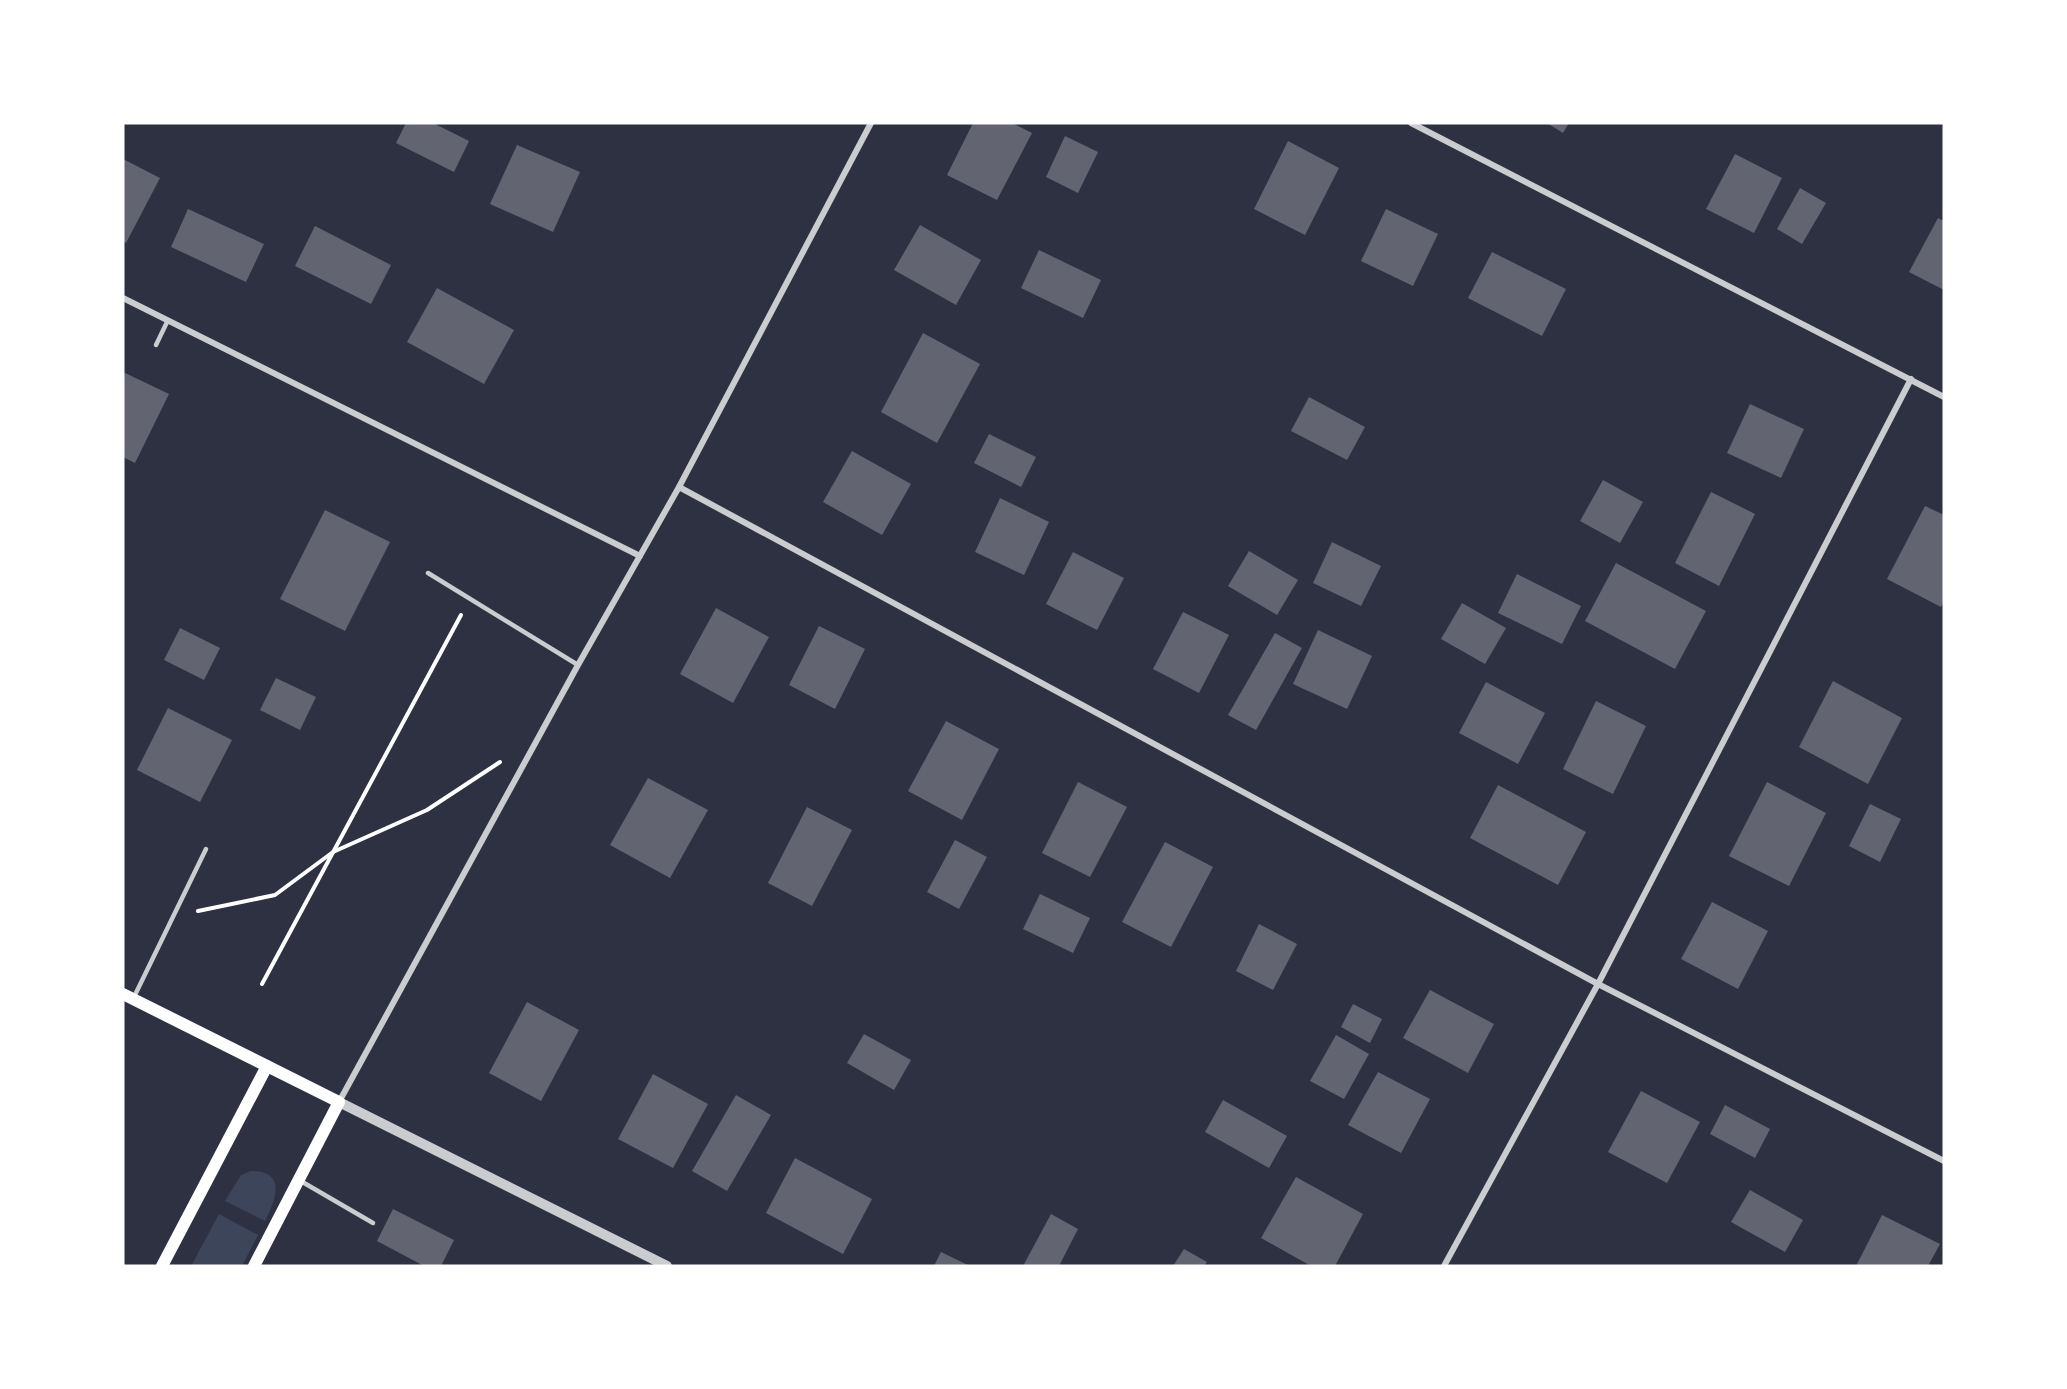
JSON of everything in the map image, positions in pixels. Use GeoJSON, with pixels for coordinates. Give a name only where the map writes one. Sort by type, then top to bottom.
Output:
{"type":"FeatureCollection","features":[{"type":"Feature","properties":{"kind":"main road"},"geometry":{"type":"LineString","coordinates":[[128,997],[339,1102],[254,1266]]}},
{"type":"Feature","properties":{"kind":"main road"},"geometry":{"type":"LineString","coordinates":[[162,1266],[267,1066]]}},
{"type":"Feature","properties":{"kind":"street"},"geometry":{"type":"LineString","coordinates":[[667,1266],[339,1102],[578,665],[679,487],[871,123]]}},
{"type":"Feature","properties":{"kind":"street"},"geometry":{"type":"LineString","coordinates":[[1412,123],[1944,397]]}},
{"type":"Feature","properties":{"kind":"street"},"geometry":{"type":"LineString","coordinates":[[123,298],[640,556]]}},
{"type":"Feature","properties":{"kind":"street"},"geometry":{"type":"LineString","coordinates":[[1444,1266],[1598,984],[1911,379]]}},
{"type":"Feature","properties":{"kind":"street"},"geometry":{"type":"LineString","coordinates":[[679,487],[1598,984],[1944,1161]]}},
{"type":"Feature","properties":{"kind":"lane"},"geometry":{"type":"LineString","coordinates":[[156,345],[168,320]]}},
{"type":"Feature","properties":{"kind":"lane"},"geometry":{"type":"LineString","coordinates":[[428,573],[578,665]]}},
{"type":"Feature","properties":{"kind":"lane"},"geometry":{"type":"LineString","coordinates":[[128,997],[174,916],[207,849]]}},
{"type":"Feature","properties":{"kind":"lane"},"geometry":{"type":"LineString","coordinates":[[299,1180],[373,1223]]}},
{"type":"Feature","properties":{"kind":"path"},"geometry":{"type":"LineString","coordinates":[[261,984],[470,598]]}},
{"type":"Feature","properties":{"kind":"path"},"geometry":{"type":"LineString","coordinates":[[174,916],[275,895],[333,852],[427,810],[502,761]]}},
{"type":"Feature","properties":{"kind":"shaded area"},"geometry":{"type":"Polygon","coordinates":[[[251,1171],[262,1172],[270,1176],[276,1188],[273,1204],[265,1221],[225,1201],[241,1175],[251,1171]]]}},
{"type":"Feature","properties":{"kind":"shaded area"},"geometry":{"type":"Polygon","coordinates":[[[219,1214],[258,1235],[242,1266],[191,1266],[219,1214]]]}},
{"type":"Feature","properties":{"kind":"building"},"geometry":{"type":"Polygon","coordinates":[[[406,123],[433,123],[469,141],[454,172],[396,143],[406,123]]]}},
{"type":"Feature","properties":{"kind":"building"},"geometry":{"type":"Polygon","coordinates":[[[973,123],[1012,123],[1032,133],[997,200],[947,175],[973,123]]]}},
{"type":"Feature","properties":{"kind":"building"},"geometry":{"type":"Polygon","coordinates":[[[1547,123],[1569,123],[1563,133],[1547,123]]]}},
{"type":"Feature","properties":{"kind":"building"},"geometry":{"type":"Polygon","coordinates":[[[1065,136],[1098,152],[1078,193],[1046,177],[1065,136]]]}},
{"type":"Feature","properties":{"kind":"building"},"geometry":{"type":"Polygon","coordinates":[[[1288,141],[1339,168],[1305,235],[1254,209],[1288,141]]]}},
{"type":"Feature","properties":{"kind":"building"},"geometry":{"type":"Polygon","coordinates":[[[517,145],[580,172],[553,232],[490,204],[517,145]]]}},
{"type":"Feature","properties":{"kind":"building"},"geometry":{"type":"Polygon","coordinates":[[[1735,154],[1782,178],[1754,233],[1706,209],[1735,154]]]}},
{"type":"Feature","properties":{"kind":"building"},"geometry":{"type":"Polygon","coordinates":[[[123,159],[160,178],[126,243],[123,241],[123,159]]]}},
{"type":"Feature","properties":{"kind":"building"},"geometry":{"type":"Polygon","coordinates":[[[1800,188],[1826,203],[1802,244],[1777,229],[1800,188]]]}},
{"type":"Feature","properties":{"kind":"building"},"geometry":{"type":"Polygon","coordinates":[[[188,209],[264,244],[246,282],[171,247],[188,209]]]}},
{"type":"Feature","properties":{"kind":"building"},"geometry":{"type":"Polygon","coordinates":[[[1386,209],[1438,234],[1413,286],[1361,261],[1386,209]]]}},
{"type":"Feature","properties":{"kind":"building"},"geometry":{"type":"Polygon","coordinates":[[[1938,218],[1944,221],[1944,290],[1909,272],[1938,218]]]}},
{"type":"Feature","properties":{"kind":"building"},"geometry":{"type":"Polygon","coordinates":[[[920,225],[981,260],[956,305],[894,270],[920,225]]]}},
{"type":"Feature","properties":{"kind":"building"},"geometry":{"type":"Polygon","coordinates":[[[315,226],[391,265],[371,304],[295,266],[315,226]]]}},
{"type":"Feature","properties":{"kind":"building"},"geometry":{"type":"Polygon","coordinates":[[[1039,250],[1101,280],[1083,318],[1021,288],[1039,250]]]}},
{"type":"Feature","properties":{"kind":"building"},"geometry":{"type":"Polygon","coordinates":[[[1492,252],[1566,289],[1542,336],[1468,298],[1492,252]]]}},
{"type":"Feature","properties":{"kind":"building"},"geometry":{"type":"Polygon","coordinates":[[[437,288],[514,330],[484,384],[407,342],[437,288]]]}},
{"type":"Feature","properties":{"kind":"building"},"geometry":{"type":"Polygon","coordinates":[[[923,333],[980,364],[937,443],[881,412],[923,333]]]}},
{"type":"Feature","properties":{"kind":"building"},"geometry":{"type":"Polygon","coordinates":[[[123,372],[169,394],[135,463],[123,457],[123,372]]]}},
{"type":"Feature","properties":{"kind":"building"},"geometry":{"type":"Polygon","coordinates":[[[1309,397],[1365,427],[1347,460],[1291,431],[1309,397]]]}},
{"type":"Feature","properties":{"kind":"building"},"geometry":{"type":"Polygon","coordinates":[[[1750,404],[1804,429],[1781,478],[1727,453],[1750,404]]]}},
{"type":"Feature","properties":{"kind":"building"},"geometry":{"type":"Polygon","coordinates":[[[989,434],[1036,457],[1021,487],[974,463],[989,434]]]}},
{"type":"Feature","properties":{"kind":"building"},"geometry":{"type":"Polygon","coordinates":[[[852,451],[911,484],[882,535],[823,502],[852,451]]]}},
{"type":"Feature","properties":{"kind":"building"},"geometry":{"type":"Polygon","coordinates":[[[1603,480],[1643,502],[1620,543],[1580,521],[1603,480]]]}},
{"type":"Feature","properties":{"kind":"building"},"geometry":{"type":"Polygon","coordinates":[[[1711,492],[1755,514],[1719,586],[1675,563],[1711,492]]]}},
{"type":"Feature","properties":{"kind":"building"},"geometry":{"type":"Polygon","coordinates":[[[1000,498],[1049,522],[1024,575],[975,552],[1000,498]]]}},
{"type":"Feature","properties":{"kind":"building"},"geometry":{"type":"Polygon","coordinates":[[[1925,506],[1944,515],[1944,601],[1941,607],[1887,579],[1925,506]]]}},
{"type":"Feature","properties":{"kind":"building"},"geometry":{"type":"Polygon","coordinates":[[[325,510],[390,542],[345,631],[280,599],[325,510]]]}},
{"type":"Feature","properties":{"kind":"building"},"geometry":{"type":"Polygon","coordinates":[[[1332,542],[1381,566],[1361,606],[1313,583],[1332,542]]]}},
{"type":"Feature","properties":{"kind":"building"},"geometry":{"type":"Polygon","coordinates":[[[1249,551],[1298,580],[1277,615],[1228,586],[1249,551]]]}},
{"type":"Feature","properties":{"kind":"building"},"geometry":{"type":"Polygon","coordinates":[[[1073,552],[1124,578],[1097,630],[1046,604],[1073,552]]]}},
{"type":"Feature","properties":{"kind":"building"},"geometry":{"type":"Polygon","coordinates":[[[1616,563],[1706,611],[1675,669],[1585,621],[1616,563]]]}},
{"type":"Feature","properties":{"kind":"building"},"geometry":{"type":"Polygon","coordinates":[[[1517,574],[1581,606],[1562,644],[1498,613],[1517,574]]]}},
{"type":"Feature","properties":{"kind":"building"},"geometry":{"type":"Polygon","coordinates":[[[1462,603],[1506,628],[1485,664],[1441,639],[1462,603]]]}},
{"type":"Feature","properties":{"kind":"building"},"geometry":{"type":"Polygon","coordinates":[[[716,608],[769,637],[733,703],[680,674],[716,608]]]}},
{"type":"Feature","properties":{"kind":"building"},"geometry":{"type":"Polygon","coordinates":[[[1183,612],[1229,635],[1199,693],[1153,669],[1183,612]]]}},
{"type":"Feature","properties":{"kind":"building"},"geometry":{"type":"Polygon","coordinates":[[[819,626],[865,649],[835,709],[789,685],[819,626]]]}},
{"type":"Feature","properties":{"kind":"building"},"geometry":{"type":"Polygon","coordinates":[[[180,628],[220,648],[204,680],[164,660],[180,628]]]}},
{"type":"Feature","properties":{"kind":"building"},"geometry":{"type":"Polygon","coordinates":[[[1318,630],[1372,656],[1347,709],[1293,684],[1318,630]]]}},
{"type":"Feature","properties":{"kind":"building"},"geometry":{"type":"Polygon","coordinates":[[[1275,633],[1302,648],[1256,730],[1228,715],[1275,633]]]}},
{"type":"Feature","properties":{"kind":"building"},"geometry":{"type":"Polygon","coordinates":[[[276,678],[316,697],[300,730],[260,710],[276,678]]]}},
{"type":"Feature","properties":{"kind":"building"},"geometry":{"type":"Polygon","coordinates":[[[1833,681],[1902,718],[1868,784],[1799,747],[1833,681]]]}},
{"type":"Feature","properties":{"kind":"building"},"geometry":{"type":"Polygon","coordinates":[[[1486,682],[1545,713],[1518,764],[1459,733],[1486,682]]]}},
{"type":"Feature","properties":{"kind":"building"},"geometry":{"type":"Polygon","coordinates":[[[1596,701],[1646,726],[1613,794],[1563,769],[1596,701]]]}},
{"type":"Feature","properties":{"kind":"building"},"geometry":{"type":"Polygon","coordinates":[[[168,708],[232,740],[200,802],[137,770],[168,708]]]}},
{"type":"Feature","properties":{"kind":"building"},"geometry":{"type":"Polygon","coordinates":[[[946,721],[999,749],[962,820],[908,791],[946,721]]]}},
{"type":"Feature","properties":{"kind":"building"},"geometry":{"type":"Polygon","coordinates":[[[648,778],[708,810],[670,878],[610,845],[648,778]]]}},
{"type":"Feature","properties":{"kind":"building"},"geometry":{"type":"Polygon","coordinates":[[[1078,782],[1127,807],[1090,877],[1042,853],[1078,782]]]}},
{"type":"Feature","properties":{"kind":"building"},"geometry":{"type":"Polygon","coordinates":[[[1767,782],[1826,813],[1789,886],[1729,856],[1767,782]]]}},
{"type":"Feature","properties":{"kind":"building"},"geometry":{"type":"Polygon","coordinates":[[[1498,785],[1586,832],[1558,885],[1470,838],[1498,785]]]}},
{"type":"Feature","properties":{"kind":"building"},"geometry":{"type":"Polygon","coordinates":[[[1870,804],[1901,819],[1880,862],[1849,846],[1870,804]]]}},
{"type":"Feature","properties":{"kind":"building"},"geometry":{"type":"Polygon","coordinates":[[[807,807],[852,830],[812,906],[768,883],[807,807]]]}},
{"type":"Feature","properties":{"kind":"building"},"geometry":{"type":"Polygon","coordinates":[[[955,840],[987,857],[959,909],[927,892],[955,840]]]}},
{"type":"Feature","properties":{"kind":"building"},"geometry":{"type":"Polygon","coordinates":[[[1165,842],[1213,867],[1171,947],[1122,922],[1165,842]]]}},
{"type":"Feature","properties":{"kind":"building"},"geometry":{"type":"Polygon","coordinates":[[[1040,894],[1090,918],[1073,953],[1023,929],[1040,894]]]}},
{"type":"Feature","properties":{"kind":"building"},"geometry":{"type":"Polygon","coordinates":[[[1712,902],[1768,931],[1738,989],[1681,959],[1712,902]]]}},
{"type":"Feature","properties":{"kind":"building"},"geometry":{"type":"Polygon","coordinates":[[[1259,924],[1297,944],[1273,990],[1236,971],[1259,924]]]}},
{"type":"Feature","properties":{"kind":"building"},"geometry":{"type":"Polygon","coordinates":[[[1430,990],[1494,1024],[1468,1073],[1403,1038],[1430,990]]]}},
{"type":"Feature","properties":{"kind":"building"},"geometry":{"type":"Polygon","coordinates":[[[527,1002],[579,1030],[541,1101],[489,1073],[527,1002]]]}},
{"type":"Feature","properties":{"kind":"building"},"geometry":{"type":"Polygon","coordinates":[[[1353,1004],[1382,1019],[1370,1043],[1341,1027],[1353,1004]]]}},
{"type":"Feature","properties":{"kind":"building"},"geometry":{"type":"Polygon","coordinates":[[[864,1034],[911,1060],[894,1090],[847,1063],[864,1034]]]}},
{"type":"Feature","properties":{"kind":"building"},"geometry":{"type":"Polygon","coordinates":[[[1336,1035],[1369,1054],[1344,1099],[1310,1081],[1336,1035]]]}},
{"type":"Feature","properties":{"kind":"building"},"geometry":{"type":"Polygon","coordinates":[[[1378,1072],[1430,1099],[1401,1153],[1348,1125],[1378,1072]]]}},
{"type":"Feature","properties":{"kind":"building"},"geometry":{"type":"Polygon","coordinates":[[[653,1074],[708,1104],[673,1168],[618,1139],[653,1074]]]}},
{"type":"Feature","properties":{"kind":"building"},"geometry":{"type":"Polygon","coordinates":[[[1641,1091],[1700,1122],[1667,1183],[1608,1152],[1641,1091]]]}},
{"type":"Feature","properties":{"kind":"building"},"geometry":{"type":"Polygon","coordinates":[[[736,1095],[771,1115],[727,1191],[692,1171],[736,1095]]]}},
{"type":"Feature","properties":{"kind":"building"},"geometry":{"type":"Polygon","coordinates":[[[1223,1100],[1287,1136],[1269,1168],[1205,1132],[1223,1100]]]}},
{"type":"Feature","properties":{"kind":"building"},"geometry":{"type":"Polygon","coordinates":[[[1725,1105],[1770,1129],[1755,1158],[1710,1134],[1725,1105]]]}},
{"type":"Feature","properties":{"kind":"building"},"geometry":{"type":"Polygon","coordinates":[[[795,1158],[872,1199],[843,1254],[766,1213],[795,1158]]]}},
{"type":"Feature","properties":{"kind":"building"},"geometry":{"type":"Polygon","coordinates":[[[1296,1177],[1363,1214],[1335,1266],[1311,1266],[1261,1238],[1296,1177]]]}},
{"type":"Feature","properties":{"kind":"building"},"geometry":{"type":"Polygon","coordinates":[[[1750,1190],[1803,1220],[1785,1252],[1731,1222],[1750,1190]]]}},
{"type":"Feature","properties":{"kind":"building"},"geometry":{"type":"Polygon","coordinates":[[[393,1209],[454,1240],[441,1266],[424,1266],[377,1241],[393,1209]]]}},
{"type":"Feature","properties":{"kind":"building"},"geometry":{"type":"Polygon","coordinates":[[[1051,1214],[1078,1229],[1059,1266],[1023,1266],[1051,1214]]]}},
{"type":"Feature","properties":{"kind":"building"},"geometry":{"type":"Polygon","coordinates":[[[1882,1215],[1940,1244],[1928,1266],[1856,1266],[1882,1215]]]}},
{"type":"Feature","properties":{"kind":"building"},"geometry":{"type":"Polygon","coordinates":[[[1184,1249],[1207,1262],[1204,1266],[1173,1266],[1184,1249]]]}},
{"type":"Feature","properties":{"kind":"building"},"geometry":{"type":"Polygon","coordinates":[[[941,1252],[970,1266],[934,1266],[941,1252]]]}}]}
